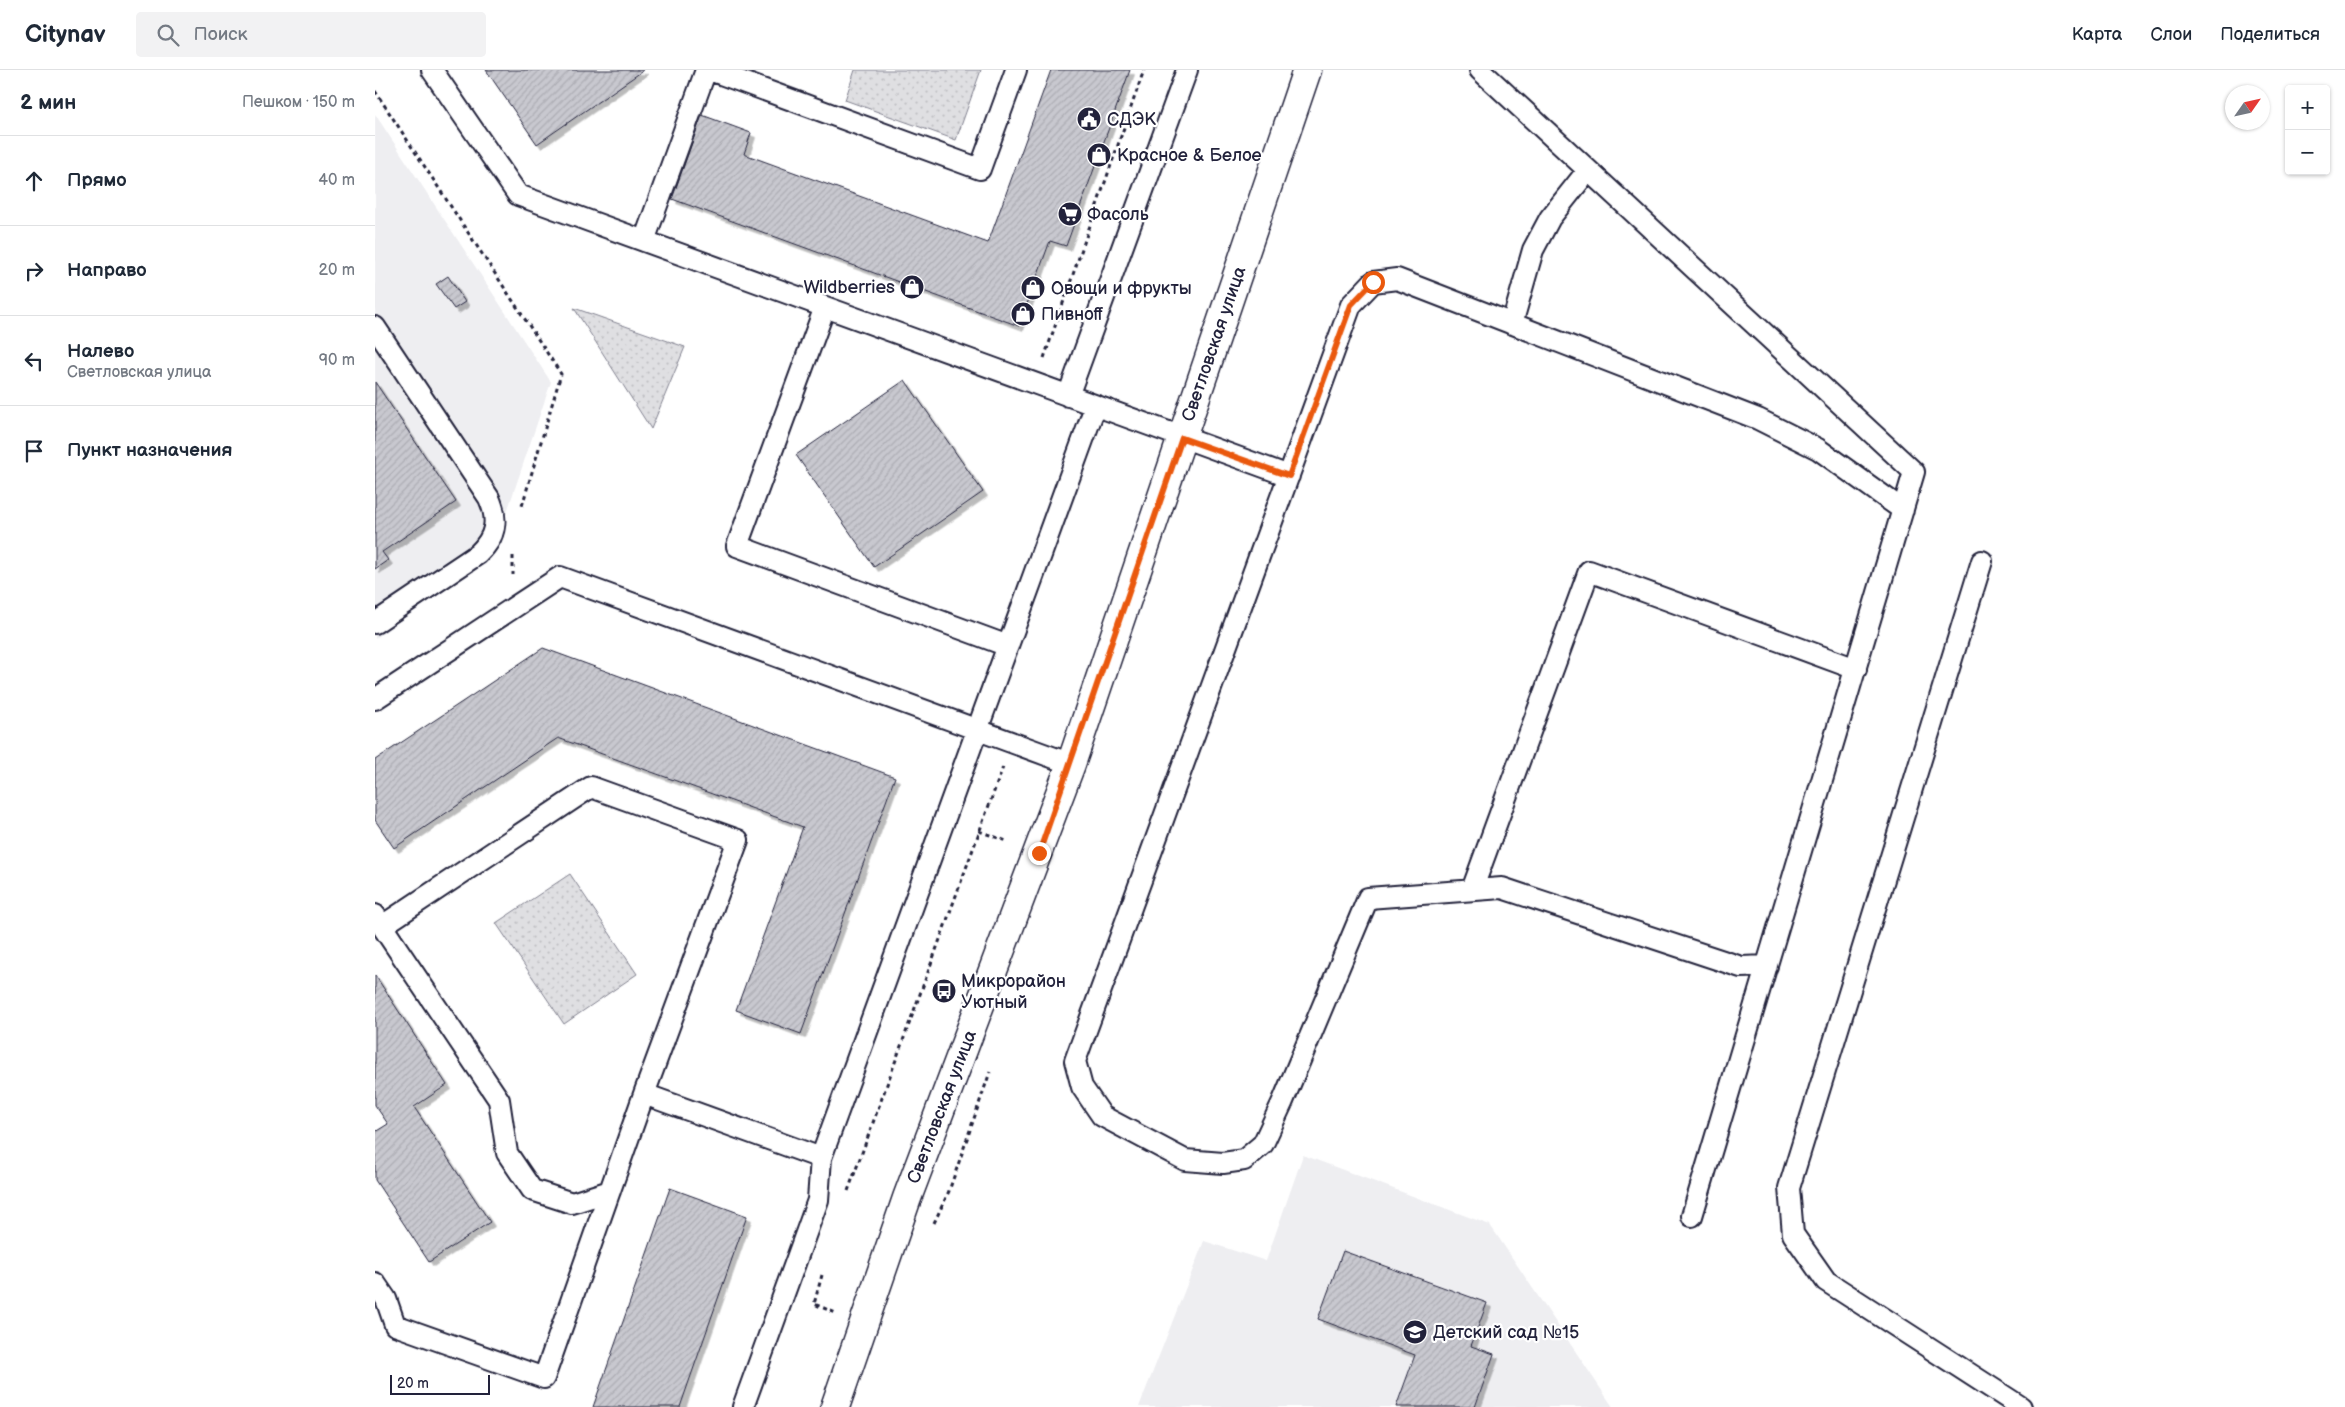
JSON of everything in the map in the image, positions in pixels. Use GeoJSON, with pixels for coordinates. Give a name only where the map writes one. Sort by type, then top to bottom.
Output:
{"type":"FeatureCollection","features":[{"type":"Feature","properties":{"kind":"street","name":"Светловская улица"},"geometry":{"type":"LineString","coordinates":[[835,1407],[865,1325],[907,1198],[1071,764],[1307,70]]}},
{"type":"Feature","properties":{"kind":"lane"},"geometry":{"type":"LineString","coordinates":[[432,70],[518,195],[1289,476]]}},
{"type":"Feature","properties":{"kind":"lane"},"geometry":{"type":"LineString","coordinates":[[643,241],[706,70]]}},
{"type":"Feature","properties":{"kind":"lane"},"geometry":{"type":"LineString","coordinates":[[710,70],[980,169],[1016,70]]}},
{"type":"Feature","properties":{"kind":"lane"},"geometry":{"type":"LineString","coordinates":[[1068,396],[1187,70]]}},
{"type":"Feature","properties":{"kind":"lane"},"geometry":{"type":"LineString","coordinates":[[1480,70],[1915,472],[1692,1216]]}},
{"type":"Feature","properties":{"kind":"lane"},"geometry":{"type":"LineString","coordinates":[[1512,324],[1533,250],[1550,218],[1588,170]]}},
{"type":"Feature","properties":{"kind":"lane"},"geometry":{"type":"LineString","coordinates":[[1767,966],[1741,967],[1502,888],[1368,898],[1263,1144],[1244,1160],[1223,1163],[1185,1160],[1102,1116],[1082,1087],[1075,1061],[1351,305],[1373,282],[1397,279],[1758,419],[1818,449],[1903,510]]}},
{"type":"Feature","properties":{"kind":"lane"},"geometry":{"type":"LineString","coordinates":[[825,307],[737,546],[1008,646]]}},
{"type":"Feature","properties":{"kind":"lane"},"geometry":{"type":"LineString","coordinates":[[375,327],[489,498],[494,509],[496,522],[490,540],[478,554],[375,623]]}},
{"type":"Feature","properties":{"kind":"lane"},"geometry":{"type":"LineString","coordinates":[[743,1407],[818,1200],[821,1158],[1095,406]]}},
{"type":"Feature","properties":{"kind":"lane"},"geometry":{"type":"LineString","coordinates":[[1982,561],[1789,1188],[1793,1234],[1826,1281],[2021,1407]]}},
{"type":"Feature","properties":{"kind":"lane"},"geometry":{"type":"LineString","coordinates":[[1472,890],[1589,571],[1856,669]]}},
{"type":"Feature","properties":{"kind":"lane"},"geometry":{"type":"LineString","coordinates":[[375,699],[560,577],[1071,764]]}},
{"type":"Feature","properties":{"kind":"lane"},"geometry":{"type":"LineString","coordinates":[[375,1283],[386,1299],[395,1325],[544,1378],[610,1192],[644,1094],[738,840],[591,787],[379,921],[499,1100],[507,1153],[532,1190],[572,1203],[610,1192]]}},
{"type":"Feature","properties":{"kind":"lane"},"geometry":{"type":"LineString","coordinates":[[644,1094],[821,1158]]}},
{"type":"Feature","properties":{"kind":"path"},"geometry":{"type":"LineString","coordinates":[[1043,360],[1144,70]]}},
{"type":"Feature","properties":{"kind":"path"},"geometry":{"type":"LineString","coordinates":[[375,90],[561,374],[522,508]]}},
{"type":"Feature","properties":{"kind":"path"},"geometry":{"type":"LineString","coordinates":[[1034,357],[1077,373]]}},
{"type":"Feature","properties":{"kind":"path"},"geometry":{"type":"LineString","coordinates":[[513,554],[514,607]]}},
{"type":"Feature","properties":{"kind":"path"},"geometry":{"type":"LineString","coordinates":[[847,1195],[1012,743]]}},
{"type":"Feature","properties":{"kind":"path"},"geometry":{"type":"LineString","coordinates":[[825,1268],[814,1304],[865,1325]]}},
{"type":"Feature","properties":{"kind":"shaded area"},"geometry":{"type":"Polygon","coordinates":[[[855,70],[981,70],[956,140],[845,100],[855,70]]]}},
{"type":"Feature","properties":{"kind":"shaded area"},"geometry":{"type":"Polygon","coordinates":[[[375,114],[551,382],[493,553],[375,639],[375,114]]]}},
{"type":"Feature","properties":{"kind":"shaded area"},"geometry":{"type":"Polygon","coordinates":[[[574,308],[685,347],[651,429],[574,308]]]}},
{"type":"Feature","properties":{"kind":"shaded area"},"geometry":{"type":"Polygon","coordinates":[[[570,874],[637,974],[564,1024],[496,923],[570,874]]]}},
{"type":"Feature","properties":{"kind":"shaded area"},"geometry":{"type":"Polygon","coordinates":[[[1303,1155],[1490,1225],[1613,1407],[1139,1407],[1204,1241],[1266,1261],[1303,1155]]]}},
{"type":"Feature","properties":{"kind":"building"},"geometry":{"type":"Polygon","coordinates":[[[486,70],[644,70],[537,144],[486,70]]]}},
{"type":"Feature","properties":{"kind":"building"},"geometry":{"type":"Polygon","coordinates":[[[1051,70],[1130,70],[1066,246],[1050,241],[1019,326],[672,199],[702,115],[751,133],[744,154],[988,243],[1051,70]]]}},
{"type":"Feature","properties":{"kind":"building"},"geometry":{"type":"Polygon","coordinates":[[[448,276],[465,302],[454,309],[436,284],[448,276]]]}},
{"type":"Feature","properties":{"kind":"building"},"geometry":{"type":"Polygon","coordinates":[[[905,380],[983,492],[874,567],[796,455],[905,380]]]}},
{"type":"Feature","properties":{"kind":"building"},"geometry":{"type":"Polygon","coordinates":[[[375,382],[456,502],[382,552],[388,560],[375,569],[375,382]]]}},
{"type":"Feature","properties":{"kind":"building"},"geometry":{"type":"Polygon","coordinates":[[[543,648],[895,777],[801,1034],[736,1010],[803,827],[558,738],[394,848],[375,820],[375,760],[543,648]]]}},
{"type":"Feature","properties":{"kind":"building"},"geometry":{"type":"Polygon","coordinates":[[[375,975],[447,1085],[414,1107],[490,1222],[429,1262],[375,1180],[375,1132],[388,1124],[375,1105],[375,975]]]}},
{"type":"Feature","properties":{"kind":"building"},"geometry":{"type":"Polygon","coordinates":[[[670,1188],[747,1216],[680,1407],[593,1407],[670,1188]]]}},
{"type":"Feature","properties":{"kind":"building","name":"Детский сад №15"},"geometry":{"type":"Polygon","coordinates":[[[1343,1251],[1487,1303],[1471,1346],[1494,1354],[1475,1407],[1396,1407],[1415,1355],[1318,1319],[1343,1251]]]}},
{"type":"Feature","properties":{"kind":"place","name":"СДЭК"},"geometry":{"type":"Point","coordinates":[1089,119]}},
{"type":"Feature","properties":{"kind":"place","name":"Красное & Белое"},"geometry":{"type":"Point","coordinates":[1099,155]}},
{"type":"Feature","properties":{"kind":"place","name":"Фасоль"},"geometry":{"type":"Point","coordinates":[1070,214]}},
{"type":"Feature","properties":{"kind":"place","name":"Wildberries"},"geometry":{"type":"Point","coordinates":[912,287]}},
{"type":"Feature","properties":{"kind":"place","name":"Овощи и фрукты"},"geometry":{"type":"Point","coordinates":[1033,288]}},
{"type":"Feature","properties":{"kind":"place","name":"Пивноff"},"geometry":{"type":"Point","coordinates":[1023,314]}},
{"type":"Feature","properties":{"kind":"place","name":"Микрорайон Уютный"},"geometry":{"type":"Point","coordinates":[944,991]}},
{"type":"Feature","properties":{"kind":"place","name":"Детский сад №15"},"geometry":{"type":"Point","coordinates":[1415,1332]}},
{"type":"Feature","properties":{"kind":"route"},"geometry":{"type":"LineString","coordinates":[[1039,853],[1182,438],[1289,476],[1351,305],[1373,282]]}}]}
